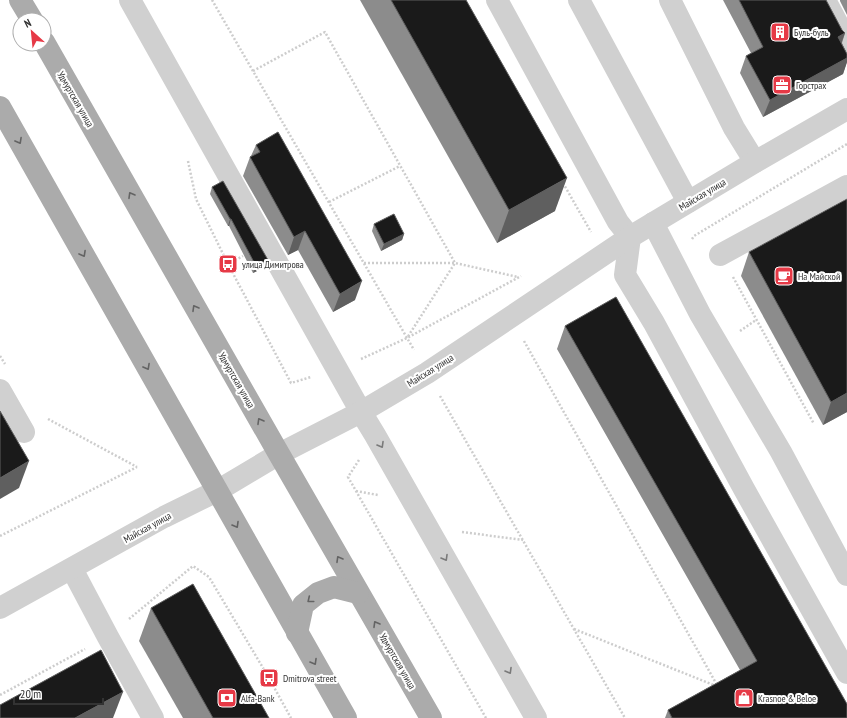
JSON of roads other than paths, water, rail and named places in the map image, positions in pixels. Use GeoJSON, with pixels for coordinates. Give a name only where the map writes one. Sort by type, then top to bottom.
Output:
{"type":"FeatureCollection","features":[{"type":"Feature","properties":{"kind":"main road"},"geometry":{"type":"LineString","coordinates":[[20,0],[27,12]]}},
{"type":"Feature","properties":{"kind":"main road","name":"Удмуртская улица"},"geometry":{"type":"LineString","coordinates":[[50,52],[358,593],[431,718]]}},
{"type":"Feature","properties":{"kind":"main road"},"geometry":{"type":"LineString","coordinates":[[0,107],[346,718]]}},
{"type":"Feature","properties":{"kind":"main road"},"geometry":{"type":"LineString","coordinates":[[297,633],[303,605],[318,594],[334,587],[358,593]]}},
{"type":"Feature","properties":{"kind":"street"},"geometry":{"type":"LineString","coordinates":[[130,0],[360,412],[375,435],[536,718]]}},
{"type":"Feature","properties":{"kind":"street"},"geometry":{"type":"LineString","coordinates":[[497,0],[618,222],[630,237],[625,275],[654,323],[744,489],[847,673]]}},
{"type":"Feature","properties":{"kind":"street"},"geometry":{"type":"LineString","coordinates":[[579,0],[688,202]]}},
{"type":"Feature","properties":{"kind":"street"},"geometry":{"type":"LineString","coordinates":[[670,0],[734,128],[755,162]]}},
{"type":"Feature","properties":{"kind":"street"},"geometry":{"type":"LineString","coordinates":[[825,0],[847,41]]}},
{"type":"Feature","properties":{"kind":"street","name":"Майская улица"},"geometry":{"type":"LineString","coordinates":[[0,608],[164,517],[217,491],[279,454],[360,412],[427,372],[630,237],[847,109]]}},
{"type":"Feature","properties":{"kind":"street"},"geometry":{"type":"LineString","coordinates":[[720,255],[847,186]]}},
{"type":"Feature","properties":{"kind":"street"},"geometry":{"type":"LineString","coordinates":[[653,223],[700,314],[781,452],[847,576]]}},
{"type":"Feature","properties":{"kind":"street"},"geometry":{"type":"LineString","coordinates":[[0,390],[24,432]]}},
{"type":"Feature","properties":{"kind":"street"},"geometry":{"type":"LineString","coordinates":[[72,569],[153,718]]}},
{"type":"Feature","properties":{"kind":"place","name":"Буль-буль"},"geometry":{"type":"Point","coordinates":[780,32]}},
{"type":"Feature","properties":{"kind":"place","name":"Горстрах"},"geometry":{"type":"Point","coordinates":[782,85]}},
{"type":"Feature","properties":{"kind":"place","name":"улица Димитрова"},"geometry":{"type":"Point","coordinates":[228,264]}},
{"type":"Feature","properties":{"kind":"place","name":"На Майской"},"geometry":{"type":"Point","coordinates":[784,276]}},
{"type":"Feature","properties":{"kind":"place","name":"Dmitrova street"},"geometry":{"type":"Point","coordinates":[269,678]}},
{"type":"Feature","properties":{"kind":"place","name":"Alfa-Bank"},"geometry":{"type":"Point","coordinates":[227,698]}},
{"type":"Feature","properties":{"kind":"place","name":"Krasnoe & Beloe"},"geometry":{"type":"Point","coordinates":[744,698]}}]}
